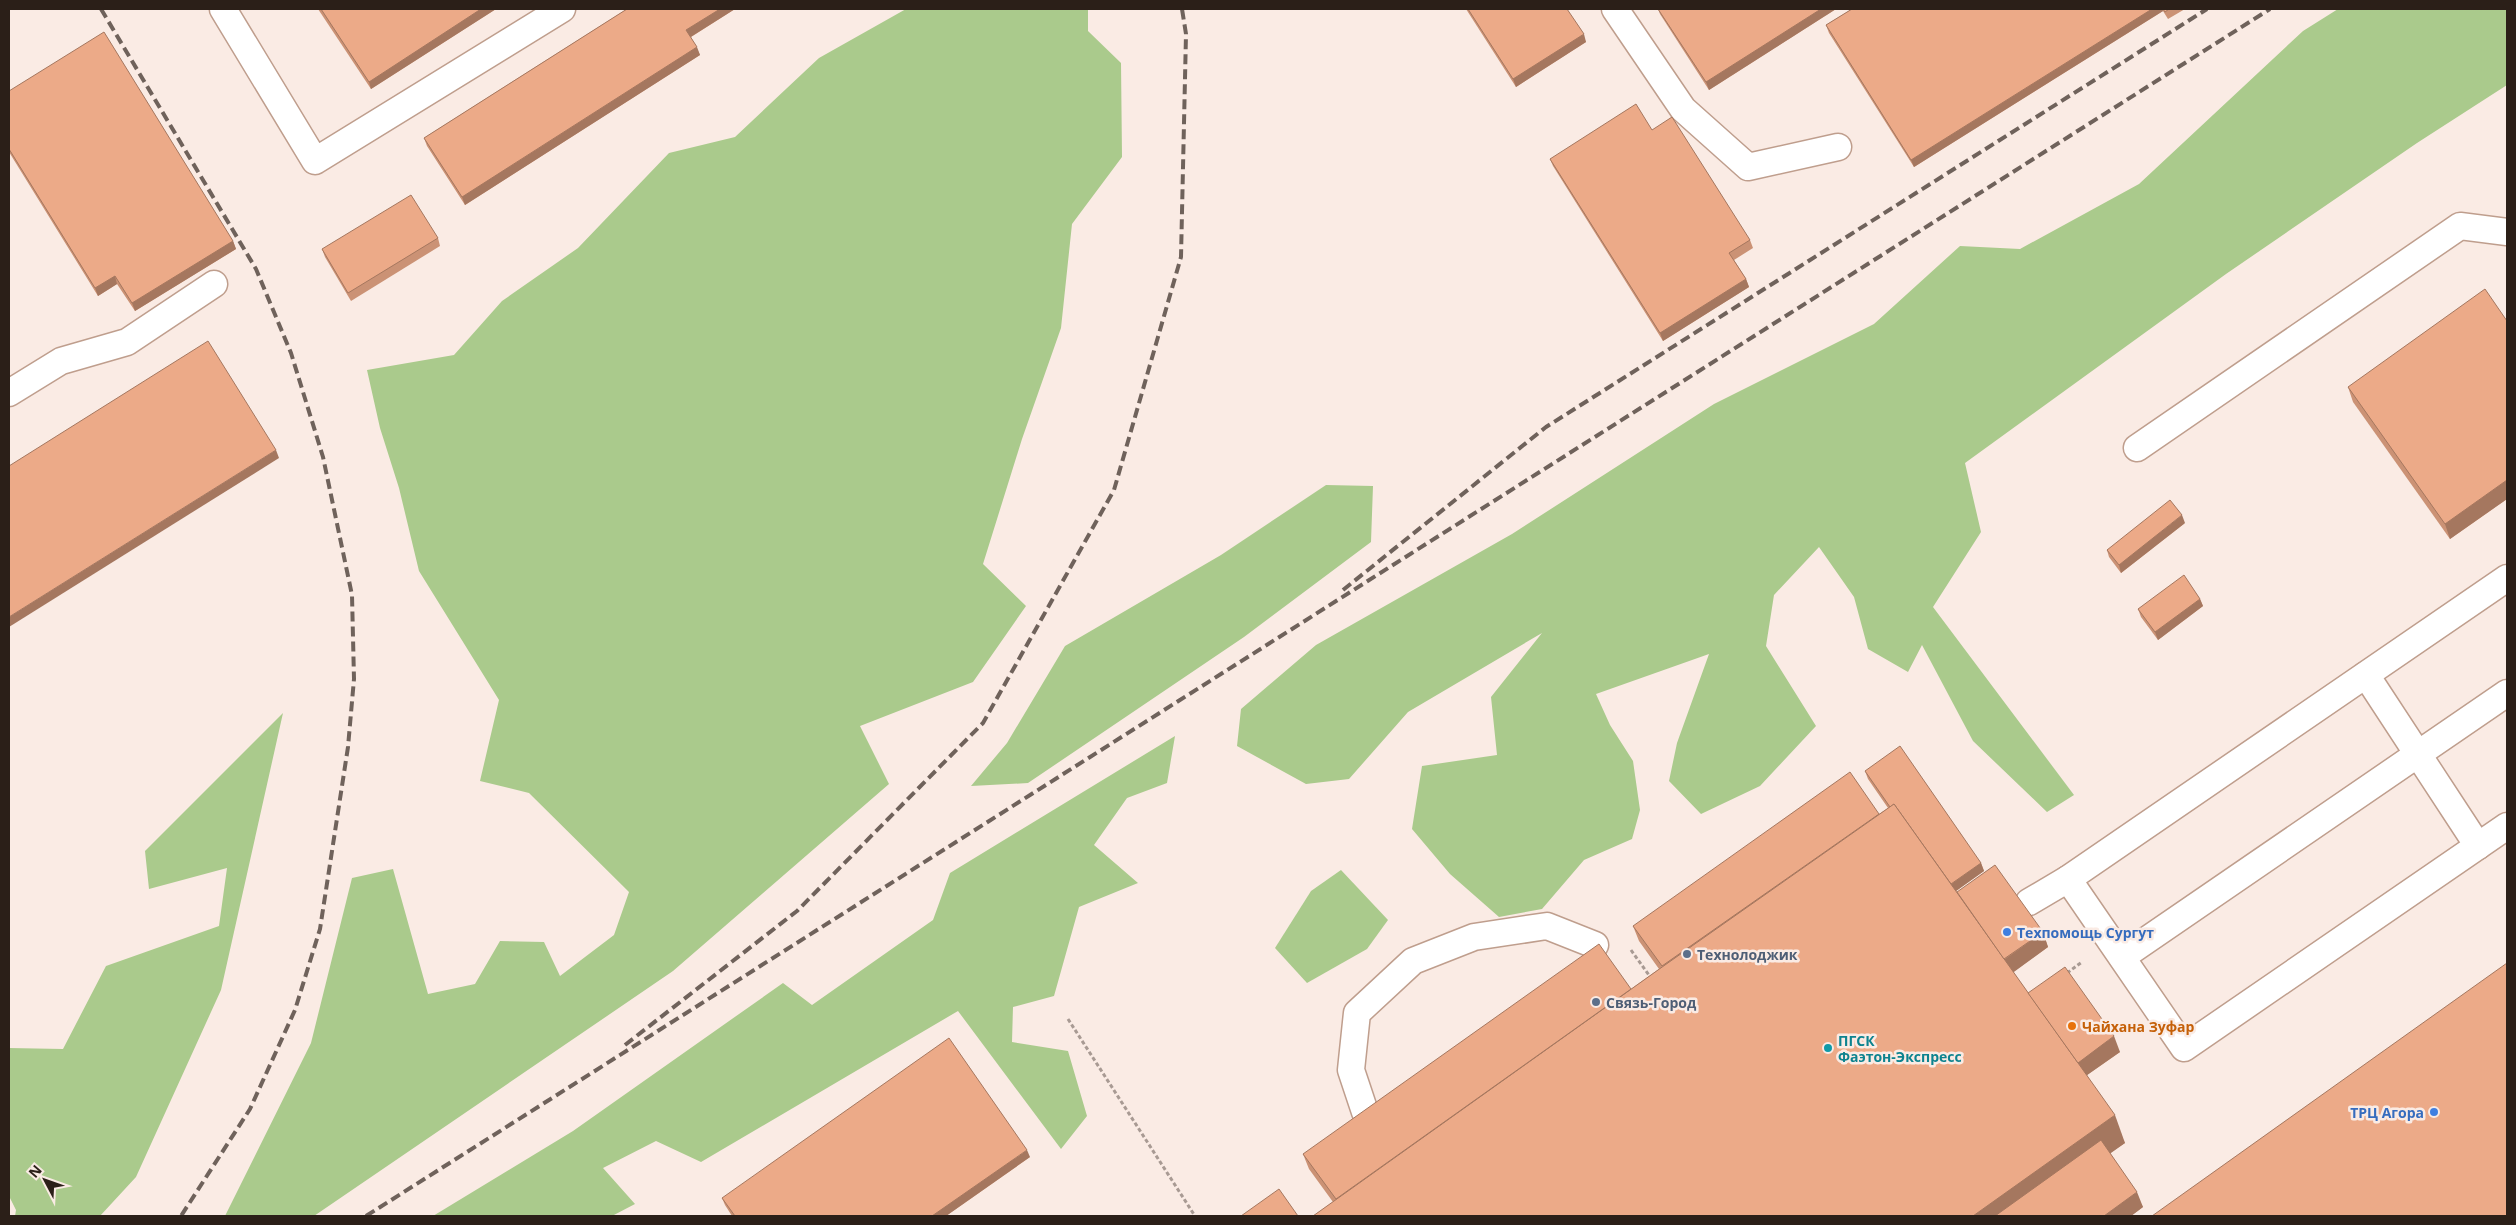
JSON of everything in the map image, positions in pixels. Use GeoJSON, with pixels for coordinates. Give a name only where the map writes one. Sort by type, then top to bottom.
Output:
{"type":"FeatureCollection","features":[{"type":"Feature","properties":{"kind":"lane"},"geometry":{"type":"LineString","coordinates":[[223,9],[315,161],[562,9]]}},
{"type":"Feature","properties":{"kind":"lane"},"geometry":{"type":"LineString","coordinates":[[1615,9],[1683,109],[1748,167],[1838,147]]}},
{"type":"Feature","properties":{"kind":"lane"},"geometry":{"type":"LineString","coordinates":[[2137,448],[2460,226],[2507,232]]}},
{"type":"Feature","properties":{"kind":"lane"},"geometry":{"type":"LineString","coordinates":[[9,392],[61,362],[128,342],[214,284]]}},
{"type":"Feature","properties":{"kind":"lane"},"geometry":{"type":"LineString","coordinates":[[2029,902],[2068,879],[2507,578]]}},
{"type":"Feature","properties":{"kind":"lane"},"geometry":{"type":"LineString","coordinates":[[2366,675],[2478,846]]}},
{"type":"Feature","properties":{"kind":"lane"},"geometry":{"type":"LineString","coordinates":[[2122,957],[2507,693]]}},
{"type":"Feature","properties":{"kind":"lane"},"geometry":{"type":"LineString","coordinates":[[2068,879],[2184,1048],[2507,826]]}},
{"type":"Feature","properties":{"kind":"lane"},"geometry":{"type":"LineString","coordinates":[[1365,1112],[1351,1070],[1357,1013],[1413,961],[1474,937],[1547,926],[1595,945]]}},
{"type":"Feature","properties":{"kind":"path"},"geometry":{"type":"LineString","coordinates":[[1629,946],[1656,985]]}},
{"type":"Feature","properties":{"kind":"path"},"geometry":{"type":"LineString","coordinates":[[1068,1019],[1196,1216]]}},
{"type":"Feature","properties":{"kind":"green space"},"geometry":{"type":"Polygon","coordinates":[[[906,9],[1088,9],[1088,31],[1121,63],[1122,157],[1072,224],[1061,328],[1022,439],[983,564],[1026,606],[973,682],[860,726],[889,784],[673,971],[314,1216],[225,1216],[311,1043],[352,878],[393,869],[428,994],[475,984],[500,941],[544,942],[560,976],[614,935],[629,892],[529,793],[480,781],[499,700],[419,571],[399,488],[380,428],[367,370],[454,355],[502,301],[578,248],[669,153],[735,137],[819,58],[906,9]]]}},
{"type":"Feature","properties":{"kind":"green space"},"geometry":{"type":"Polygon","coordinates":[[[2338,9],[2507,9],[2507,85],[2417,143],[2226,274],[1965,463],[1981,532],[1933,607],[2074,795],[2047,812],[1973,741],[1922,645],[1908,672],[1868,649],[1854,597],[1819,547],[1774,595],[1766,646],[1816,726],[1760,786],[1701,814],[1669,781],[1677,743],[1709,654],[1596,694],[1610,725],[1633,761],[1640,810],[1632,839],[1584,860],[1542,909],[1499,917],[1450,874],[1412,829],[1422,766],[1497,755],[1491,697],[1542,633],[1408,712],[1349,779],[1306,784],[1237,746],[1241,709],[1316,645],[1512,534],[1714,404],[1874,324],[1960,246],[2020,249],[2139,184],[2303,31],[2338,9]]]}},
{"type":"Feature","properties":{"kind":"green space"},"geometry":{"type":"Polygon","coordinates":[[[1326,485],[1373,486],[1371,542],[1244,637],[1028,783],[971,786],[1007,743],[1065,646],[1221,555],[1326,485]]]}},
{"type":"Feature","properties":{"kind":"green space"},"geometry":{"type":"Polygon","coordinates":[[[283,713],[221,990],[136,1177],[100,1216],[15,1216],[16,1210],[9,1196],[9,1048],[63,1049],[106,966],[219,926],[227,868],[149,889],[145,851],[283,713]]]}},
{"type":"Feature","properties":{"kind":"green space"},"geometry":{"type":"Polygon","coordinates":[[[1175,736],[1167,783],[1127,798],[1094,845],[1138,883],[1079,907],[1054,996],[1013,1007],[1012,1042],[1068,1051],[1087,1116],[1061,1149],[958,1011],[701,1162],[656,1141],[603,1168],[635,1204],[612,1216],[433,1216],[573,1131],[783,983],[812,1005],[933,920],[950,873],[1175,736]]]}},
{"type":"Feature","properties":{"kind":"green space"},"geometry":{"type":"Polygon","coordinates":[[[1341,870],[1388,920],[1367,949],[1307,983],[1275,948],[1311,891],[1341,870]]]}},
{"type":"Feature","properties":{"kind":"building"},"geometry":{"type":"Polygon","coordinates":[[[321,9],[481,9],[369,82],[321,9]]]}},
{"type":"Feature","properties":{"kind":"building"},"geometry":{"type":"Polygon","coordinates":[[[627,9],[720,9],[686,30],[697,47],[462,197],[424,138],[627,9]]]}},
{"type":"Feature","properties":{"kind":"building"},"geometry":{"type":"Polygon","coordinates":[[[1468,9],[1567,9],[1584,34],[1513,79],[1468,9]]]}},
{"type":"Feature","properties":{"kind":"building"},"geometry":{"type":"Polygon","coordinates":[[[1658,9],[1821,9],[1706,82],[1658,9]]]}},
{"type":"Feature","properties":{"kind":"building"},"geometry":{"type":"Polygon","coordinates":[[[1852,9],[2152,9],[1911,160],[1826,25],[1852,9]]]}},
{"type":"Feature","properties":{"kind":"building"},"geometry":{"type":"Polygon","coordinates":[[[104,32],[233,241],[132,303],[115,276],[95,288],[9,149],[9,91],[104,32]]]}},
{"type":"Feature","properties":{"kind":"building"},"geometry":{"type":"Polygon","coordinates":[[[1636,104],[1652,130],[1672,117],[1750,240],[1729,253],[1746,279],[1660,333],[1550,159],[1636,104]]]}},
{"type":"Feature","properties":{"kind":"building"},"geometry":{"type":"Polygon","coordinates":[[[411,195],[438,238],[348,293],[322,249],[411,195]]]}},
{"type":"Feature","properties":{"kind":"building"},"geometry":{"type":"Polygon","coordinates":[[[2485,289],[2507,321],[2507,480],[2445,524],[2348,387],[2485,289]]]}},
{"type":"Feature","properties":{"kind":"building"},"geometry":{"type":"Polygon","coordinates":[[[208,341],[276,450],[9,617],[9,466],[208,341]]]}},
{"type":"Feature","properties":{"kind":"building"},"geometry":{"type":"Polygon","coordinates":[[[2170,500],[2182,515],[2119,565],[2107,550],[2170,500]]]}},
{"type":"Feature","properties":{"kind":"building"},"geometry":{"type":"Polygon","coordinates":[[[2184,575],[2200,599],[2155,632],[2138,609],[2184,575]]]}},
{"type":"Feature","properties":{"kind":"building"},"geometry":{"type":"Polygon","coordinates":[[[1900,746],[1981,863],[1951,884],[1894,804],[1890,807],[1865,771],[1900,746]]]}},
{"type":"Feature","properties":{"kind":"building"},"geometry":{"type":"Polygon","coordinates":[[[1850,772],[1879,814],[1662,966],[1633,926],[1850,772]]]}},
{"type":"Feature","properties":{"kind":"building","name":"ПГСК Фаэтон-Экспресс"},"geometry":{"type":"Polygon","coordinates":[[[1894,804],[2115,1115],[1973,1216],[1313,1216],[1665,965],[1894,804]]]}},
{"type":"Feature","properties":{"kind":"building","name":"Техпомощь Сургут"},"geometry":{"type":"Polygon","coordinates":[[[1995,865],[2043,932],[2004,959],[1957,892],[1995,865]]]}},
{"type":"Feature","properties":{"kind":"building"},"geometry":{"type":"Polygon","coordinates":[[[1599,944],[1631,989],[1336,1199],[1303,1154],[1599,944]]]}},
{"type":"Feature","properties":{"kind":"building","name":"ТРЦ Агора"},"geometry":{"type":"Polygon","coordinates":[[[2507,963],[2507,1216],[2152,1216],[2507,963]]]}},
{"type":"Feature","properties":{"kind":"building"},"geometry":{"type":"Polygon","coordinates":[[[2065,967],[2114,1036],[2078,1063],[2028,993],[2065,967]]]}},
{"type":"Feature","properties":{"kind":"building"},"geometry":{"type":"Polygon","coordinates":[[[949,1038],[1027,1150],[932,1216],[735,1216],[722,1198],[949,1038]]]}},
{"type":"Feature","properties":{"kind":"building"},"geometry":{"type":"Polygon","coordinates":[[[2101,1140],[2137,1192],[2104,1216],[1995,1216],[2101,1140]]]}},
{"type":"Feature","properties":{"kind":"building"},"geometry":{"type":"Polygon","coordinates":[[[1279,1189],[1298,1216],[1241,1216],[1279,1189]]]}},
{"type":"Feature","properties":{"kind":"railway"},"geometry":{"type":"LineString","coordinates":[[101,9],[256,269],[291,353],[323,457],[352,595],[354,679],[348,747],[320,929],[295,1010],[250,1109],[181,1216]]}},
{"type":"Feature","properties":{"kind":"railway"},"geometry":{"type":"LineString","coordinates":[[625,1045],[797,911],[983,723],[1114,490],[1181,257],[1186,34],[1182,9]]}},
{"type":"Feature","properties":{"kind":"railway"},"geometry":{"type":"LineString","coordinates":[[1343,590],[1546,427],[2207,9]]}},
{"type":"Feature","properties":{"kind":"railway"},"geometry":{"type":"LineString","coordinates":[[366,1216],[2270,9]]}},
{"type":"Feature","properties":{"kind":"place","name":"Техпомощь Сургут"},"geometry":{"type":"Point","coordinates":[2007,932]}},
{"type":"Feature","properties":{"kind":"place","name":"Технолоджик"},"geometry":{"type":"Point","coordinates":[1687,954]}},
{"type":"Feature","properties":{"kind":"place","name":"Связь-Город"},"geometry":{"type":"Point","coordinates":[1596,1002]}},
{"type":"Feature","properties":{"kind":"place","name":"Чайхана Зуфар"},"geometry":{"type":"Point","coordinates":[2072,1026]}},
{"type":"Feature","properties":{"kind":"place","name":"ПГСК Фаэтон-Экспресс"},"geometry":{"type":"Point","coordinates":[1828,1048]}},
{"type":"Feature","properties":{"kind":"place","name":"ТРЦ Агора"},"geometry":{"type":"Point","coordinates":[2434,1112]}}]}
